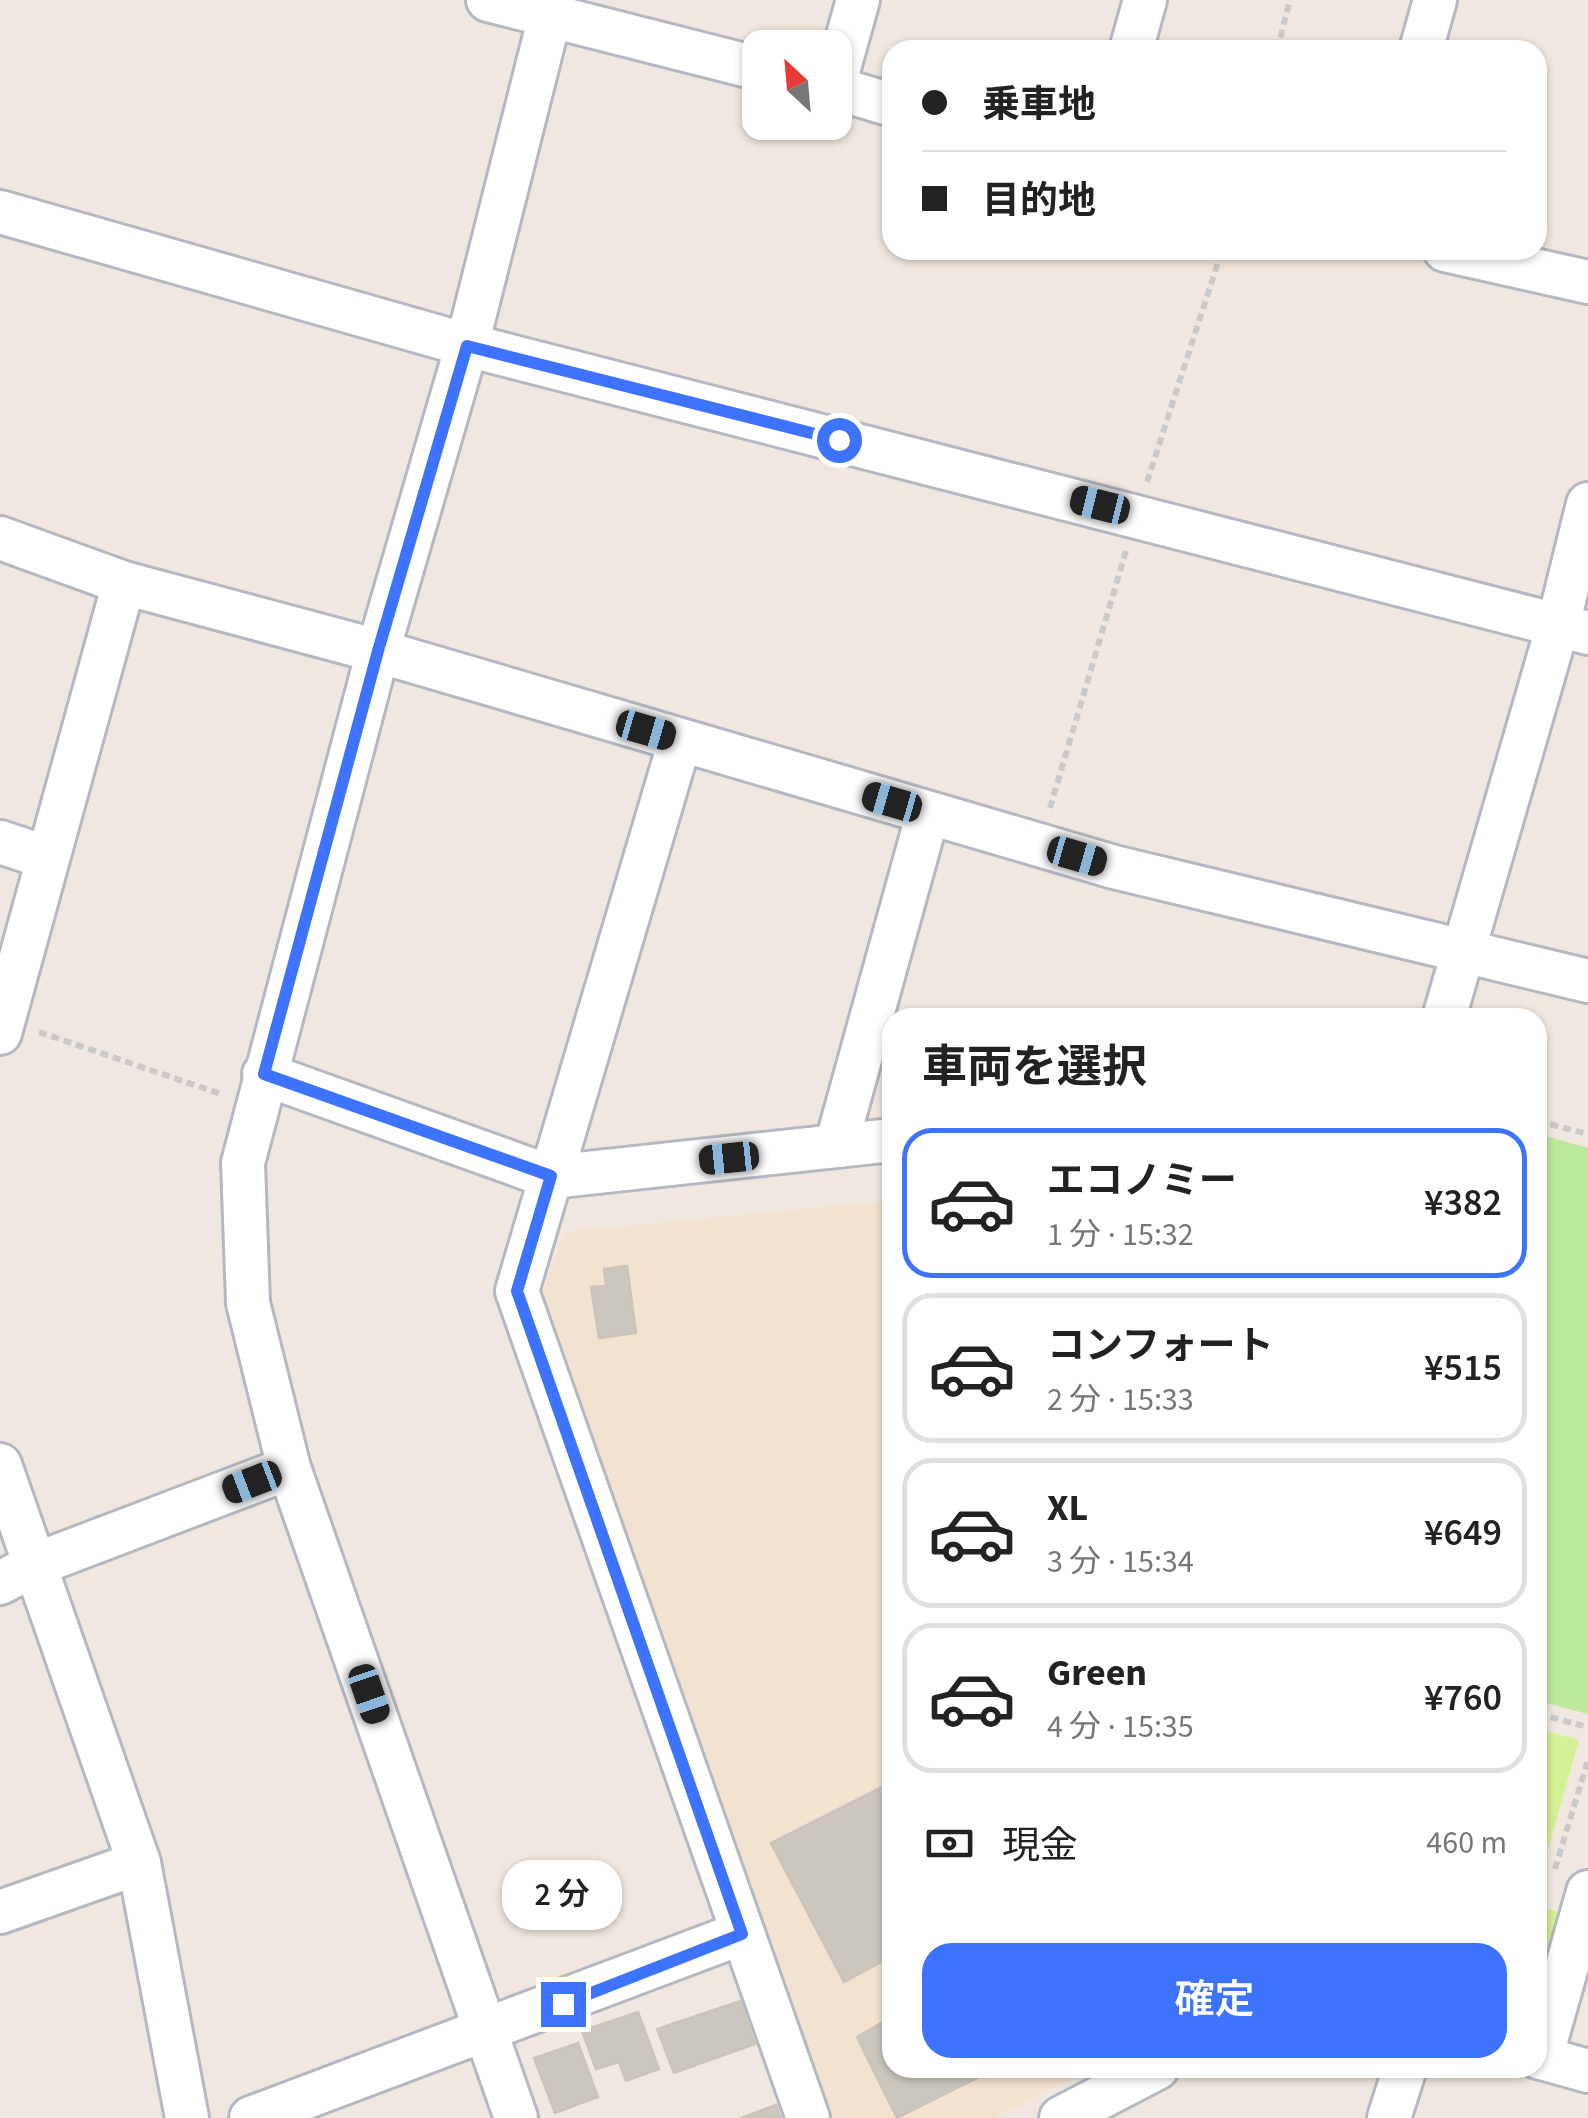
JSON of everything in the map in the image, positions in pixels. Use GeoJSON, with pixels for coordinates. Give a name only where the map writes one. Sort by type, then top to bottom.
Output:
{"type":"FeatureCollection","features":[{"type":"Feature","properties":{"kind":"street"},"geometry":{"type":"LineString","coordinates":[[488,0],[552,8],[742,64]]}},
{"type":"Feature","properties":{"kind":"street"},"geometry":{"type":"LineString","coordinates":[[850,30],[858,0]]}},
{"type":"Feature","properties":{"kind":"street"},"geometry":{"type":"LineString","coordinates":[[1134,40],[1145,0]]}},
{"type":"Feature","properties":{"kind":"street"},"geometry":{"type":"LineString","coordinates":[[1424,40],[1435,0]]}},
{"type":"Feature","properties":{"kind":"street"},"geometry":{"type":"LineString","coordinates":[[516,2118],[289,1468],[248,1304],[243,1164],[378,651],[467,346],[552,8]]}},
{"type":"Feature","properties":{"kind":"street"},"geometry":{"type":"LineString","coordinates":[[852,91],[882,101]]}},
{"type":"Feature","properties":{"kind":"street"},"geometry":{"type":"LineString","coordinates":[[0,212],[467,346],[1573,629]]}},
{"type":"Feature","properties":{"kind":"street"},"geometry":{"type":"LineString","coordinates":[[1490,260],[1588,282]]}},
{"type":"Feature","properties":{"kind":"street"},"geometry":{"type":"LineString","coordinates":[[1447,1008],[1573,629],[1588,504]]}},
{"type":"Feature","properties":{"kind":"street"},"geometry":{"type":"LineString","coordinates":[[0,538],[124,583],[378,651],[1114,867],[1588,981]]}},
{"type":"Feature","properties":{"kind":"street"},"geometry":{"type":"LineString","coordinates":[[2,1026],[45,857],[124,583]]}},
{"type":"Feature","properties":{"kind":"street"},"geometry":{"type":"LineString","coordinates":[[680,740],[517,1291],[808,2118]]}},
{"type":"Feature","properties":{"kind":"street"},"geometry":{"type":"LineString","coordinates":[[836,1146],[928,813]]}},
{"type":"Feature","properties":{"kind":"street"},"geometry":{"type":"LineString","coordinates":[[0,842],[45,857]]}},
{"type":"Feature","properties":{"kind":"street"},"geometry":{"type":"LineString","coordinates":[[260,1089],[551,1176],[882,1141]]}},
{"type":"Feature","properties":{"kind":"street"},"geometry":{"type":"LineString","coordinates":[[0,1465],[17,1574],[139,1863],[187,2118]]}},
{"type":"Feature","properties":{"kind":"street"},"geometry":{"type":"LineString","coordinates":[[17,1574],[289,1468]]}},
{"type":"Feature","properties":{"kind":"street"},"geometry":{"type":"LineString","coordinates":[[0,1912],[139,1863]]}},
{"type":"Feature","properties":{"kind":"street"},"geometry":{"type":"LineString","coordinates":[[1547,2033],[1587,1896]]}},
{"type":"Feature","properties":{"kind":"street"},"geometry":{"type":"LineString","coordinates":[[251,2118],[742,1934]]}},
{"type":"Feature","properties":{"kind":"street"},"geometry":{"type":"LineString","coordinates":[[1547,2059],[1588,2070]]}},
{"type":"Feature","properties":{"kind":"street"},"geometry":{"type":"LineString","coordinates":[[1061,2118],[1138,2078]]}},
{"type":"Feature","properties":{"kind":"street"},"geometry":{"type":"LineString","coordinates":[[1390,2118],[1401,2078]]}},
{"type":"Feature","properties":{"kind":"path"},"geometry":{"type":"LineString","coordinates":[[1280,40],[1290,0]]}},
{"type":"Feature","properties":{"kind":"path"},"geometry":{"type":"LineString","coordinates":[[2,1026],[260,1089]]}},
{"type":"Feature","properties":{"kind":"path"},"geometry":{"type":"LineString","coordinates":[[1547,1123],[1588,1134]]}},
{"type":"Feature","properties":{"kind":"path"},"geometry":{"type":"LineString","coordinates":[[1547,1716],[1588,1727]]}},
{"type":"Feature","properties":{"kind":"path"},"geometry":{"type":"LineString","coordinates":[[1587,1896],[1560,1892],[1552,1878],[1588,1760]]}},
{"type":"Feature","properties":{"kind":"shaded area"},"geometry":{"type":"Polygon","coordinates":[[[882,1201],[882,2078],[1074,2078],[995,2118],[825,2118],[539,1303],[564,1232],[882,1201]]]}},
{"type":"Feature","properties":{"kind":"green space"},"geometry":{"type":"Polygon","coordinates":[[[1547,1137],[1588,1148],[1588,1714],[1547,1703],[1547,1137]]]}},
{"type":"Feature","properties":{"kind":"green space"},"geometry":{"type":"Polygon","coordinates":[[[1547,1731],[1579,1740],[1547,1853],[1547,1731]]]}},
{"type":"Feature","properties":{"kind":"green space"},"geometry":{"type":"Polygon","coordinates":[[[1547,1908],[1569,1916],[1547,1990],[1547,1908]]]}},
{"type":"Feature","properties":{"kind":"building"},"geometry":{"type":"Polygon","coordinates":[[[627,1266],[636,1333],[599,1338],[591,1287],[606,1286],[604,1269],[627,1266]]]}},
{"type":"Feature","properties":{"kind":"building"},"geometry":{"type":"Polygon","coordinates":[[[882,1787],[882,1961],[844,1982],[771,1843],[882,1787]]]}},
{"type":"Feature","properties":{"kind":"building"},"geometry":{"type":"Polygon","coordinates":[[[740,2001],[755,2044],[674,2073],[657,2029],[740,2001]]]}},
{"type":"Feature","properties":{"kind":"building"},"geometry":{"type":"Polygon","coordinates":[[[638,2012],[659,2069],[626,2081],[619,2062],[596,2069],[582,2031],[638,2012]]]}},
{"type":"Feature","properties":{"kind":"building"},"geometry":{"type":"Polygon","coordinates":[[[882,2023],[882,2078],[977,2078],[897,2118],[857,2037],[882,2023]]]}},
{"type":"Feature","properties":{"kind":"building"},"geometry":{"type":"Polygon","coordinates":[[[578,2043],[598,2097],[555,2113],[534,2058],[578,2043]]]}},
{"type":"Feature","properties":{"kind":"building"},"geometry":{"type":"Polygon","coordinates":[[[776,2105],[781,2118],[741,2118],[776,2105]]]}},
{"type":"Feature","properties":{"kind":"route"},"geometry":{"type":"LineString","coordinates":[[563,2004],[742,1934],[517,1291],[551,1176],[264,1074],[378,651],[467,346],[839,440]]}}]}
